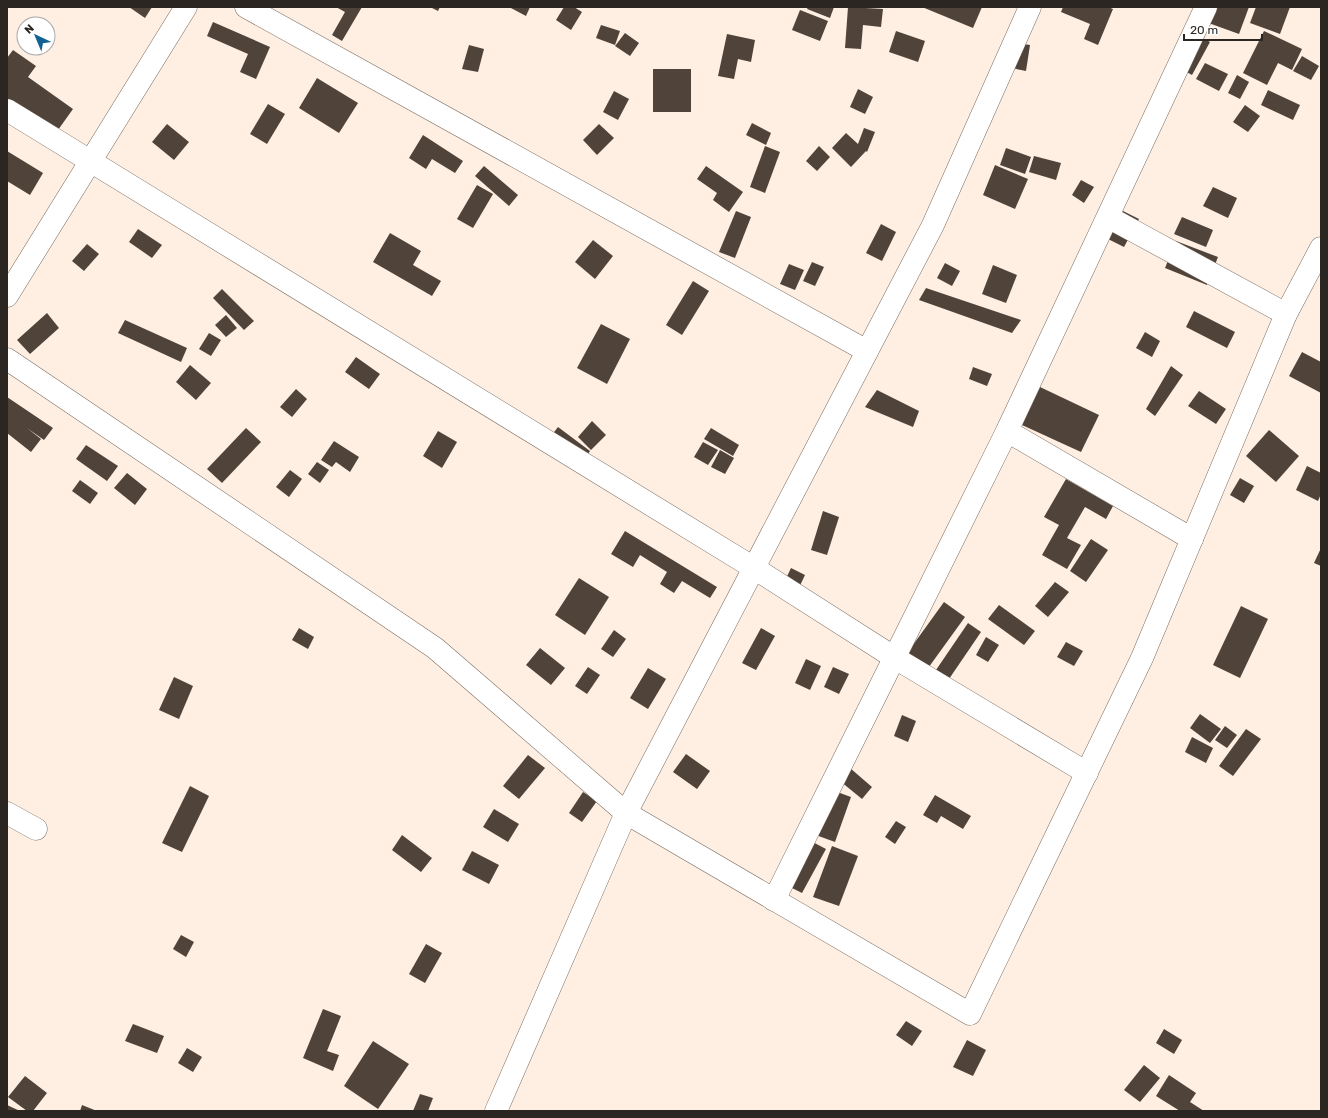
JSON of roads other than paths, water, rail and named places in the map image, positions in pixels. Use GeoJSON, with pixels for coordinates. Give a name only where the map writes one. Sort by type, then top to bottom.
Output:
{"type":"FeatureCollection","features":[{"type":"Feature","properties":{"kind":"street"},"geometry":{"type":"LineString","coordinates":[[7,296],[186,7]]}},
{"type":"Feature","properties":{"kind":"street"},"geometry":{"type":"LineString","coordinates":[[246,7],[867,351]]}},
{"type":"Feature","properties":{"kind":"street"},"geometry":{"type":"LineString","coordinates":[[496,1111],[626,812],[933,225],[1030,7]]}},
{"type":"Feature","properties":{"kind":"street"},"geometry":{"type":"LineString","coordinates":[[774,900],[1007,431],[1206,7]]}},
{"type":"Feature","properties":{"kind":"street"},"geometry":{"type":"LineString","coordinates":[[7,110],[754,568],[895,658],[1086,773]]}},
{"type":"Feature","properties":{"kind":"street"},"geometry":{"type":"LineString","coordinates":[[1108,217],[1286,314]]}},
{"type":"Feature","properties":{"kind":"street"},"geometry":{"type":"LineString","coordinates":[[7,359],[435,648],[626,812],[970,1014],[1142,658],[1286,314],[1321,248]]}},
{"type":"Feature","properties":{"kind":"street"},"geometry":{"type":"LineString","coordinates":[[1007,431],[1192,539]]}},
{"type":"Feature","properties":{"kind":"street"},"geometry":{"type":"LineString","coordinates":[[7,813],[36,829]]}}]}
